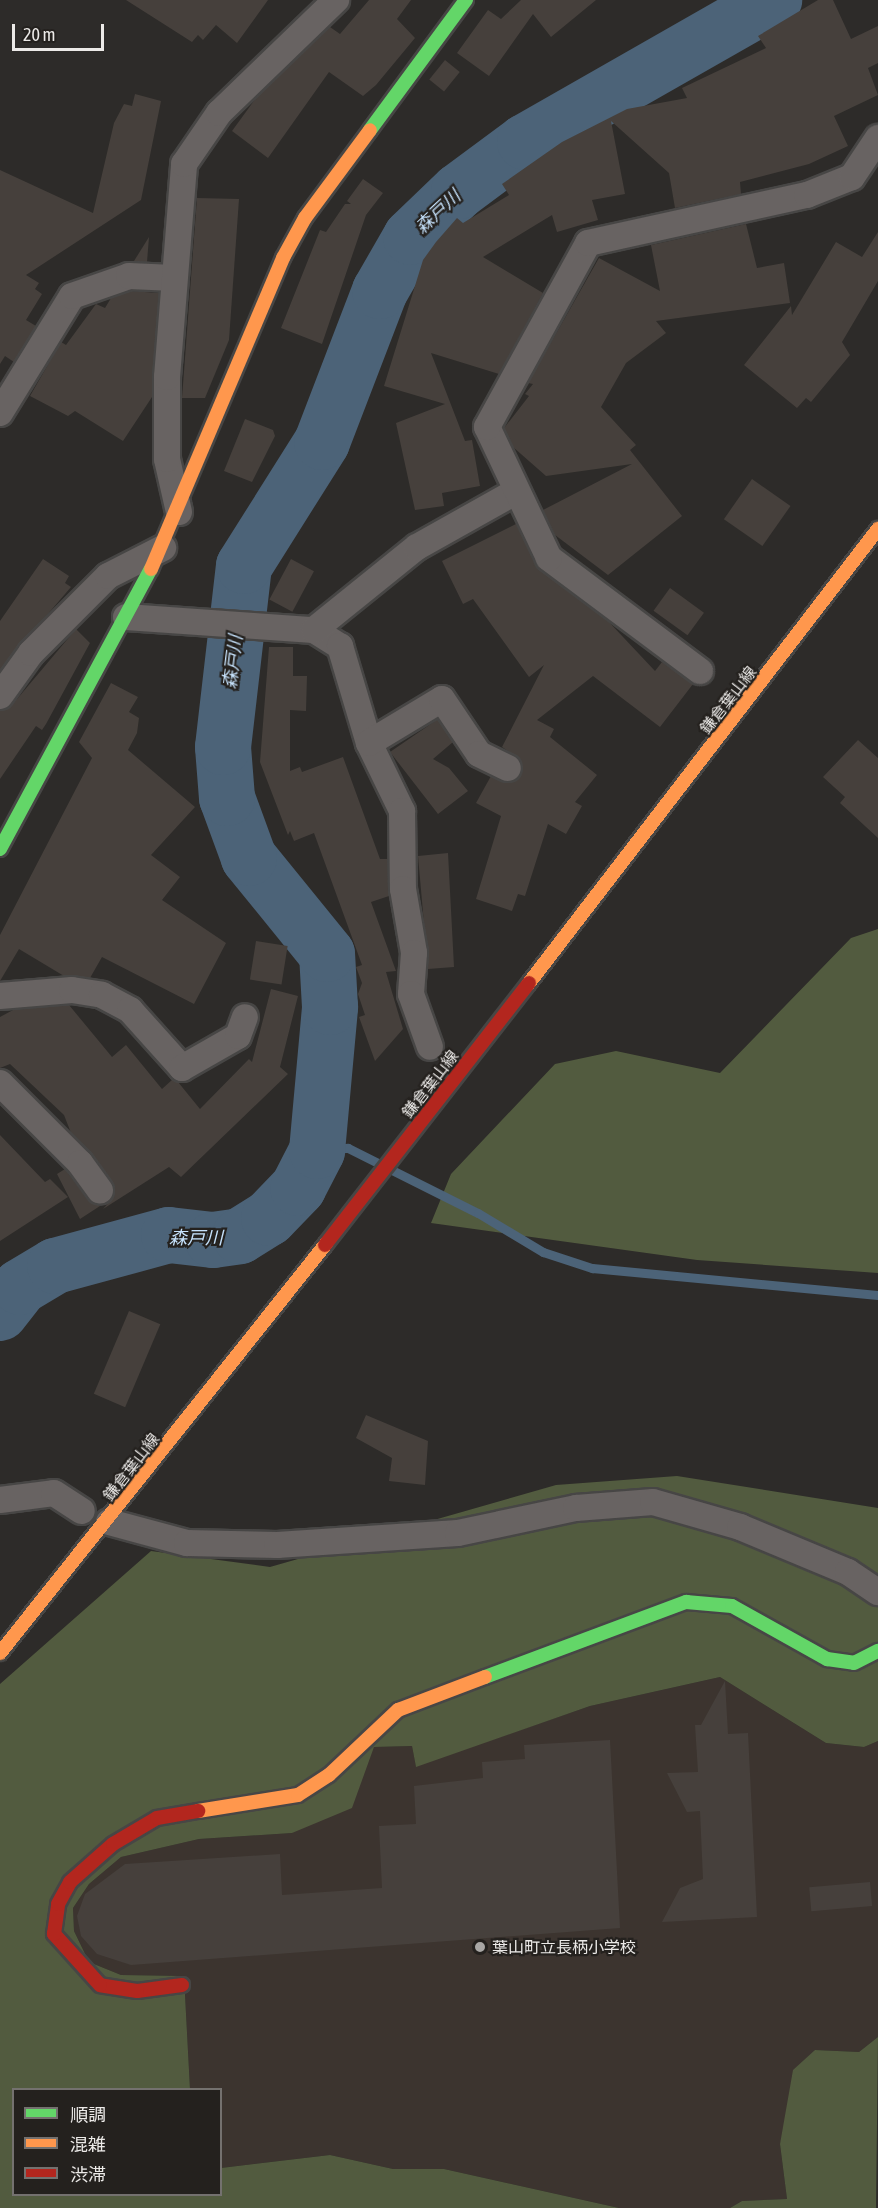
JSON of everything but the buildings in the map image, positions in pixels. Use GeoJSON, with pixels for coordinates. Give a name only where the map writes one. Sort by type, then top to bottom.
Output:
{"type":"FeatureCollection","features":[{"type":"Feature","properties":{"kind":"street"},"geometry":{"type":"LineString","coordinates":[[178,512],[167,459],[174,278],[184,164],[219,113],[336,0]]}},
{"type":"Feature","properties":{"kind":"street"},"geometry":{"type":"LineString","coordinates":[[0,849],[163,548],[282,258],[305,218],[466,0]]}},
{"type":"Feature","properties":{"kind":"street"},"geometry":{"type":"LineString","coordinates":[[699,671],[549,558],[515,492],[487,427],[588,243],[807,195],[852,177],[878,138]]}},
{"type":"Feature","properties":{"kind":"street"},"geometry":{"type":"LineString","coordinates":[[0,413],[72,296],[129,276],[174,278]]}},
{"type":"Feature","properties":{"kind":"street"},"geometry":{"type":"LineString","coordinates":[[314,630],[417,547],[515,492]]}},
{"type":"Feature","properties":{"kind":"street","name":"鎌倉葉山線"},"geometry":{"type":"LineString","coordinates":[[0,1653],[109,1522],[878,529]]}},
{"type":"Feature","properties":{"kind":"street"},"geometry":{"type":"LineString","coordinates":[[0,696],[31,653],[108,576],[163,548]]}},
{"type":"Feature","properties":{"kind":"street"},"geometry":{"type":"LineString","coordinates":[[126,617],[215,626],[314,630],[340,646],[369,743],[402,811],[403,889],[414,953],[411,993],[430,1047]]}},
{"type":"Feature","properties":{"kind":"street"},"geometry":{"type":"LineString","coordinates":[[369,743],[442,699],[479,754],[508,768]]}},
{"type":"Feature","properties":{"kind":"street"},"geometry":{"type":"LineString","coordinates":[[0,996],[72,990],[102,995],[130,1010],[182,1068],[238,1036],[245,1017]]}},
{"type":"Feature","properties":{"kind":"street"},"geometry":{"type":"LineString","coordinates":[[0,1083],[80,1163],[100,1191]]}},
{"type":"Feature","properties":{"kind":"street"},"geometry":{"type":"LineString","coordinates":[[0,1500],[54,1493],[82,1511]]}},
{"type":"Feature","properties":{"kind":"street"},"geometry":{"type":"LineString","coordinates":[[109,1522],[188,1543],[277,1545],[458,1533],[576,1508],[653,1502],[740,1527],[848,1572],[878,1592]]}},
{"type":"Feature","properties":{"kind":"street"},"geometry":{"type":"LineString","coordinates":[[182,1985],[137,1991],[100,1985],[76,1965],[54,1934],[58,1904],[70,1882],[113,1844],[157,1818],[298,1795],[329,1775],[399,1710],[677,1604],[732,1606],[840,1663],[854,1663],[878,1651]]}},
{"type":"Feature","properties":{"kind":"shaded area","name":"葉山町立長柄小学校"},"geometry":{"type":"Polygon","coordinates":[[[720,1677],[826,1743],[864,1747],[878,1741],[878,2037],[859,2052],[815,2050],[780,2144],[787,2199],[742,2201],[730,2208],[619,2208],[444,2169],[393,2169],[330,2155],[222,2168],[222,2088],[190,2088],[184,1976],[121,1975],[89,1962],[74,1931],[73,1908],[89,1884],[121,1857],[199,1839],[292,1833],[374,1747],[412,1746],[416,1766],[590,1706],[720,1677]]]}},
{"type":"Feature","properties":{"kind":"green space"},"geometry":{"type":"Polygon","coordinates":[[[878,929],[878,1273],[697,1260],[431,1223],[451,1174],[555,1064],[616,1051],[720,1073],[851,938],[878,929]]]}},
{"type":"Feature","properties":{"kind":"green space"},"geometry":{"type":"Polygon","coordinates":[[[677,1476],[878,1508],[878,1741],[864,1747],[826,1743],[720,1677],[590,1706],[416,1767],[412,1746],[374,1747],[352,1808],[292,1833],[199,1839],[121,1857],[89,1884],[73,1908],[74,1931],[89,1962],[121,1975],[184,1976],[190,2088],[12,2088],[12,2196],[222,2196],[222,2168],[330,2155],[393,2169],[444,2169],[619,2208],[0,2208],[0,1684],[151,1551],[270,1567],[556,1485],[677,1476]]]}},
{"type":"Feature","properties":{"kind":"green space"},"geometry":{"type":"Polygon","coordinates":[[[878,2037],[876,2208],[730,2208],[742,2201],[787,2199],[780,2144],[793,2070],[815,2050],[859,2052],[878,2037]]]}},
{"type":"Feature","properties":{"kind":"waterway","name":"森戸川"},"geometry":{"type":"LineString","coordinates":[[0,1313],[20,1287],[55,1266],[169,1235],[213,1240],[240,1236],[269,1218],[298,1188],[317,1151],[330,1007],[327,954],[249,858],[227,798],[223,747],[244,566],[322,442],[380,291],[411,237],[459,191],[525,142],[774,0]]}},
{"type":"Feature","properties":{"kind":"waterway"},"geometry":{"type":"LineString","coordinates":[[317,1151],[348,1148],[478,1213],[543,1252],[592,1268],[878,1295]]}},
{"type":"Feature","properties":{"kind":"traffic: fast"},"geometry":{"type":"LineString","coordinates":[[370,130],[466,0]]}},
{"type":"Feature","properties":{"kind":"traffic: fast"},"geometry":{"type":"LineString","coordinates":[[0,849],[151,569]]}},
{"type":"Feature","properties":{"kind":"traffic: fast"},"geometry":{"type":"LineString","coordinates":[[485,1677],[686,1602],[732,1606],[827,1659],[854,1663],[878,1651]]}},
{"type":"Feature","properties":{"kind":"traffic: slow"},"geometry":{"type":"LineString","coordinates":[[151,569],[283,258],[305,218],[370,130]]}},
{"type":"Feature","properties":{"kind":"traffic: slow"},"geometry":{"type":"LineString","coordinates":[[529,983],[878,529]]}},
{"type":"Feature","properties":{"kind":"traffic: slow"},"geometry":{"type":"LineString","coordinates":[[0,1653],[325,1245]]}},
{"type":"Feature","properties":{"kind":"traffic: slow"},"geometry":{"type":"LineString","coordinates":[[198,1811],[298,1795],[329,1775],[398,1710],[485,1677]]}},
{"type":"Feature","properties":{"kind":"traffic: jam"},"geometry":{"type":"LineString","coordinates":[[325,1245],[529,983]]}},
{"type":"Feature","properties":{"kind":"traffic: jam"},"geometry":{"type":"LineString","coordinates":[[182,1985],[137,1991],[100,1985],[54,1934],[58,1904],[70,1882],[113,1844],[157,1818],[198,1811]]}},
{"type":"Feature","properties":{"kind":"place","name":"葉山町立長柄小学校"},"geometry":{"type":"Point","coordinates":[480,1947]}}]}
